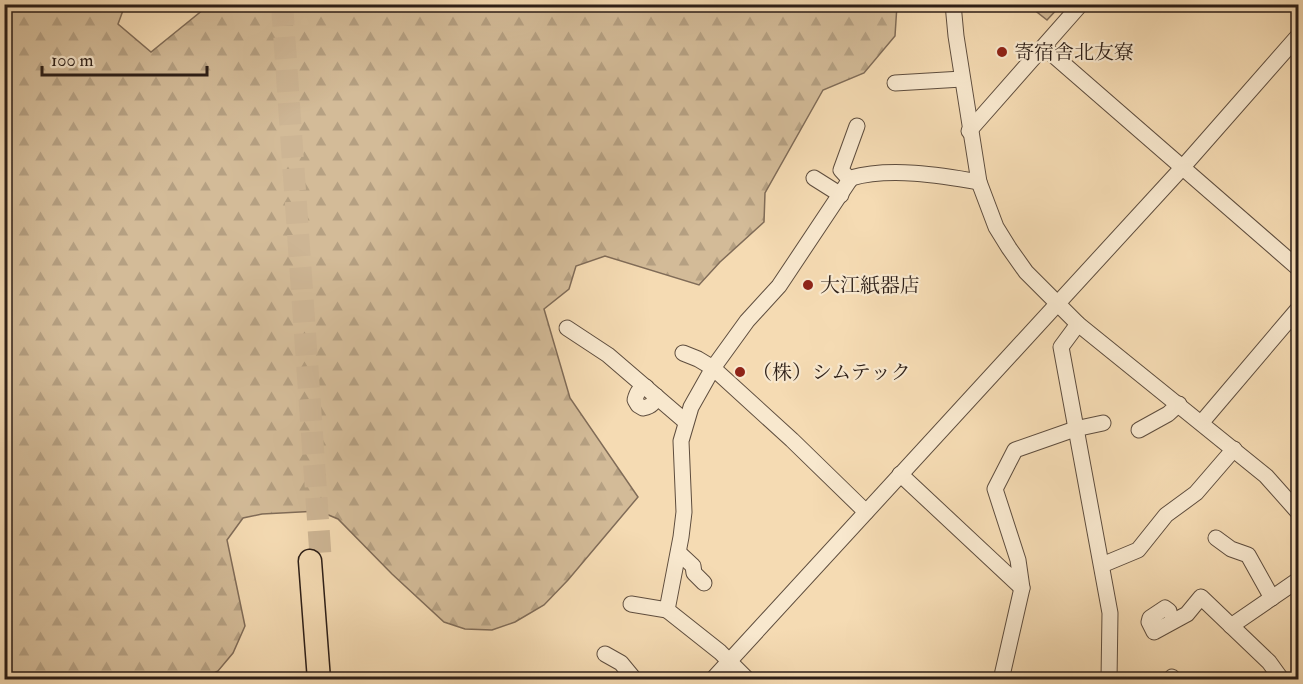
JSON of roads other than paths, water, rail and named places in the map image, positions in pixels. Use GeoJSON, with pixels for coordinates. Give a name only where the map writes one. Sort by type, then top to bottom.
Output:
{"type":"FeatureCollection","features":[{"type":"Feature","properties":{"kind":"highway"},"geometry":{"type":"LineString","coordinates":[[318,680],[315,562],[330,680]]}},
{"type":"Feature","properties":{"kind":"street"},"geometry":{"type":"LineString","coordinates":[[953,4],[969,131],[979,182],[996,226],[1009,248],[1026,272],[1078,324],[1202,422],[1266,476],[1298,509]]}},
{"type":"Feature","properties":{"kind":"street"},"geometry":{"type":"LineString","coordinates":[[969,131],[1081,4]]}},
{"type":"Feature","properties":{"kind":"street"},"geometry":{"type":"LineString","coordinates":[[712,680],[1182,168],[1299,36]]}},
{"type":"Feature","properties":{"kind":"street"},"geometry":{"type":"LineString","coordinates":[[1044,47],[1299,268]]}},
{"type":"Feature","properties":{"kind":"street"},"geometry":{"type":"LineString","coordinates":[[895,83],[962,79]]}},
{"type":"Feature","properties":{"kind":"street"},"geometry":{"type":"LineString","coordinates":[[850,180],[841,170],[856,126]]}},
{"type":"Feature","properties":{"kind":"street"},"geometry":{"type":"LineString","coordinates":[[667,610],[679,553],[684,512],[681,441],[686,422],[691,407],[713,368],[747,321],[779,286],[850,180],[878,172],[979,182]]}},
{"type":"Feature","properties":{"kind":"street"},"geometry":{"type":"LineString","coordinates":[[814,178],[841,195]]}},
{"type":"Feature","properties":{"kind":"street"},"geometry":{"type":"LineString","coordinates":[[1202,422],[1299,309]]}},
{"type":"Feature","properties":{"kind":"street"},"geometry":{"type":"LineString","coordinates":[[1078,324],[1061,347],[1110,614],[1109,680]]}},
{"type":"Feature","properties":{"kind":"street"},"geometry":{"type":"LineString","coordinates":[[567,328],[608,355],[686,422]]}},
{"type":"Feature","properties":{"kind":"street"},"geometry":{"type":"LineString","coordinates":[[683,353],[713,368],[866,512]]}},
{"type":"Feature","properties":{"kind":"street"},"geometry":{"type":"LineString","coordinates":[[1140,430],[1168,414],[1179,404]]}},
{"type":"Feature","properties":{"kind":"street"},"geometry":{"type":"LineString","coordinates":[[1001,680],[1022,588],[1018,560],[995,489],[1015,450],[1075,429],[1103,423]]}},
{"type":"Feature","properties":{"kind":"street"},"geometry":{"type":"LineString","coordinates":[[1101,566],[1137,550],[1166,515],[1196,493],[1234,449]]}},
{"type":"Feature","properties":{"kind":"street"},"geometry":{"type":"LineString","coordinates":[[900,474],[1022,588]]}},
{"type":"Feature","properties":{"kind":"street"},"geometry":{"type":"LineString","coordinates":[[1216,537],[1231,549],[1248,555],[1272,597]]}},
{"type":"Feature","properties":{"kind":"street"},"geometry":{"type":"LineString","coordinates":[[679,553],[693,566],[694,573],[704,583]]}},
{"type":"Feature","properties":{"kind":"street"},"geometry":{"type":"LineString","coordinates":[[1232,626],[1299,579]]}},
{"type":"Feature","properties":{"kind":"street"},"geometry":{"type":"LineString","coordinates":[[1168,611],[1165,608],[1150,618],[1149,622],[1154,632],[1187,614],[1201,597],[1269,662],[1282,680]]}},
{"type":"Feature","properties":{"kind":"street"},"geometry":{"type":"LineString","coordinates":[[631,604],[667,610],[729,661],[748,680]]}},
{"type":"Feature","properties":{"kind":"street"},"geometry":{"type":"LineString","coordinates":[[605,654],[621,663],[635,680]]}},
{"type":"Feature","properties":{"kind":"tunnel"},"geometry":{"type":"LineString","coordinates":[[282,4],[321,563]]}},
{"type":"Feature","properties":{"kind":"place","name":"寄宿舎北友寮"},"geometry":{"type":"Point","coordinates":[1002,52]}},
{"type":"Feature","properties":{"kind":"place","name":"大江紙器店"},"geometry":{"type":"Point","coordinates":[808,285]}},
{"type":"Feature","properties":{"kind":"place","name":"（株）シムテック"},"geometry":{"type":"Point","coordinates":[740,372]}}]}
